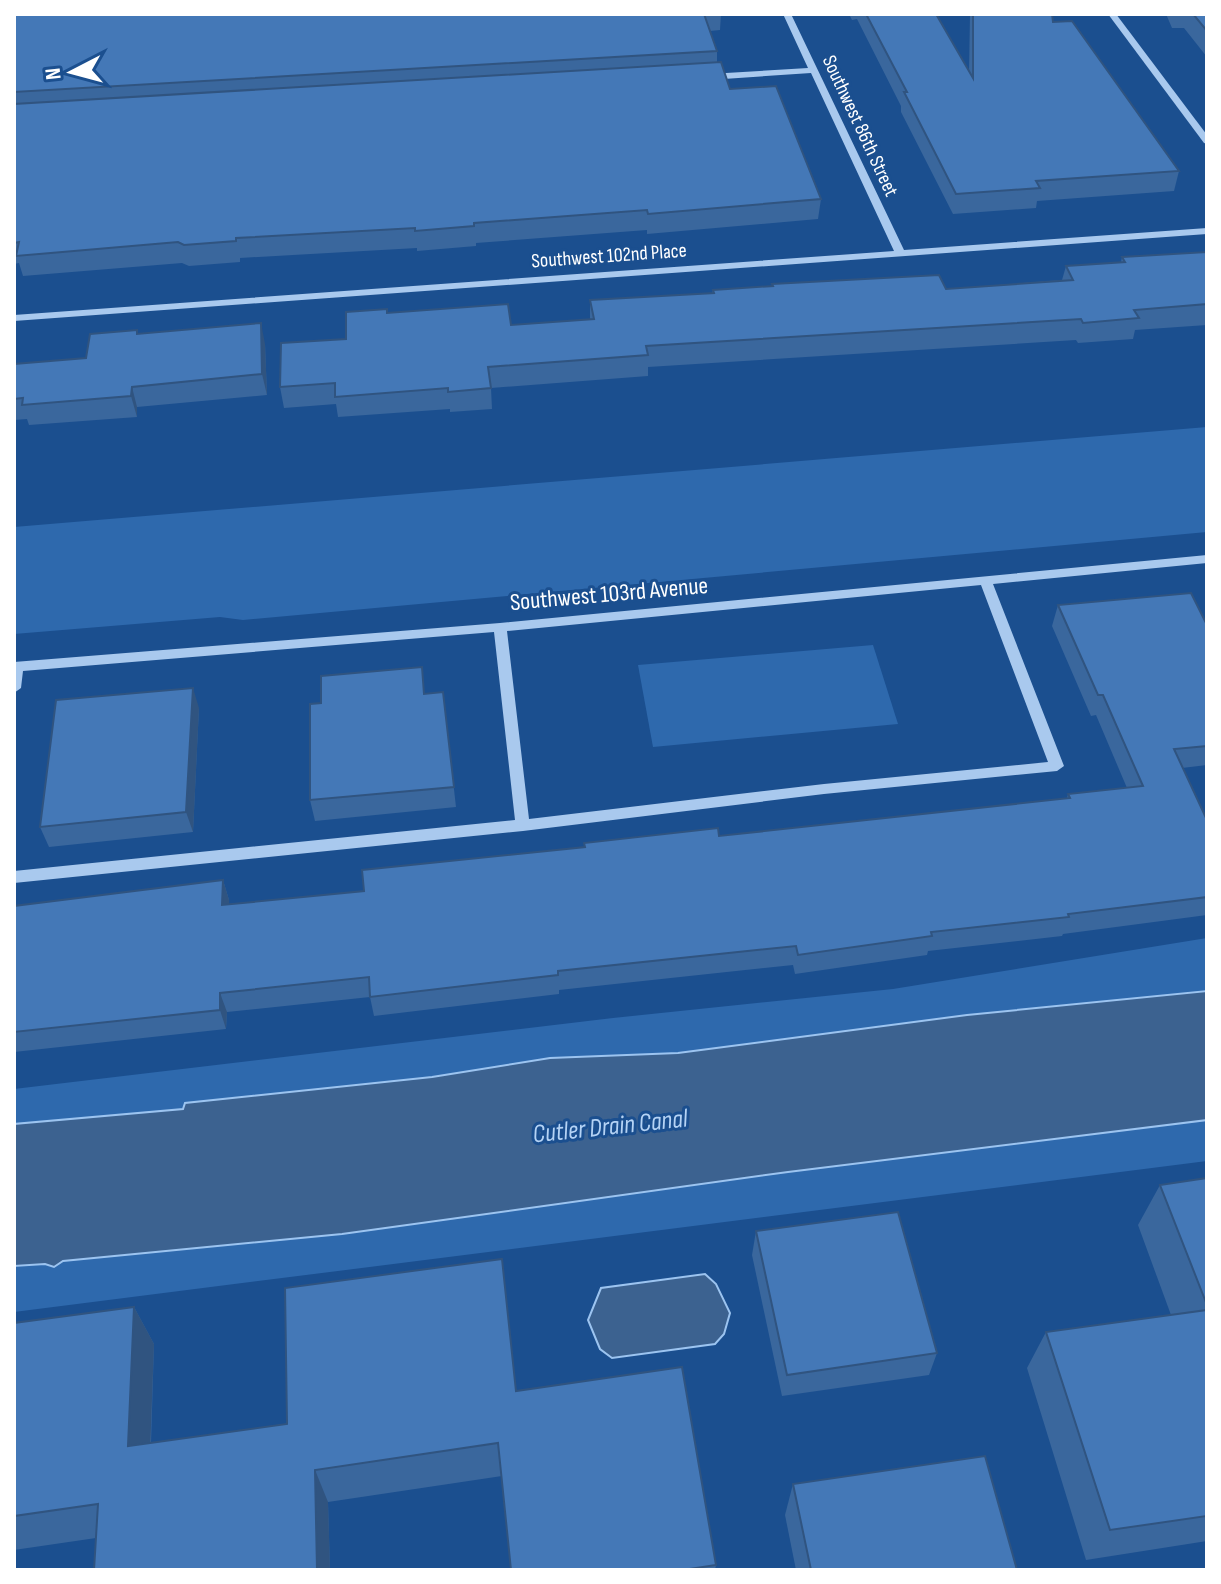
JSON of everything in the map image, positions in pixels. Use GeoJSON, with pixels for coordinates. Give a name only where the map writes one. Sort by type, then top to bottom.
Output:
{"type":"FeatureCollection","features":[{"type":"Feature","properties":{"kind":"street","name":"Southwest 86th Street"},"geometry":{"type":"LineString","coordinates":[[787,14],[900,252]]}},
{"type":"Feature","properties":{"kind":"street"},"geometry":{"type":"LineString","coordinates":[[1112,14],[1207,141]]}},
{"type":"Feature","properties":{"kind":"street"},"geometry":{"type":"LineString","coordinates":[[705,77],[813,70]]}},
{"type":"Feature","properties":{"kind":"street","name":"Southwest 102nd Place"},"geometry":{"type":"LineString","coordinates":[[14,318],[1207,231]]}},
{"type":"Feature","properties":{"kind":"street","name":"Southwest 103rd Avenue"},"geometry":{"type":"LineString","coordinates":[[15,667],[500,627],[1207,559]]}},
{"type":"Feature","properties":{"kind":"street"},"geometry":{"type":"LineString","coordinates":[[14,877],[1057,766],[986,581]]}},
{"type":"Feature","properties":{"kind":"street"},"geometry":{"type":"LineString","coordinates":[[500,627],[523,825]]}},
{"type":"Feature","properties":{"kind":"street"},"geometry":{"type":"LineString","coordinates":[[14,688],[15,667]]}},
{"type":"Feature","properties":{"kind":"shaded area"},"geometry":{"type":"Polygon","coordinates":[[[1207,427],[1207,532],[243,620],[220,617],[14,634],[14,527],[1207,427]]]}},
{"type":"Feature","properties":{"kind":"shaded area"},"geometry":{"type":"Polygon","coordinates":[[[873,645],[898,724],[653,747],[638,665],[873,645]]]}},
{"type":"Feature","properties":{"kind":"shaded area"},"geometry":{"type":"Polygon","coordinates":[[[1207,938],[1207,991],[967,1015],[678,1053],[550,1058],[432,1077],[186,1103],[183,1109],[14,1124],[14,1089],[613,1018],[893,989],[1207,938]]]}},
{"type":"Feature","properties":{"kind":"shaded area"},"geometry":{"type":"Polygon","coordinates":[[[1207,1120],[1207,1161],[14,1312],[14,1266],[45,1264],[54,1267],[63,1261],[342,1234],[788,1172],[1207,1120]]]}},
{"type":"Feature","properties":{"kind":"water","name":"Cutler Drain Canal"},"geometry":{"type":"Polygon","coordinates":[[[1207,991],[1207,1120],[788,1172],[342,1234],[63,1261],[54,1267],[45,1264],[14,1266],[14,1124],[183,1109],[185,1103],[432,1077],[550,1058],[678,1053],[967,1015],[1207,991]]]}},
{"type":"Feature","properties":{"kind":"water"},"geometry":{"type":"Polygon","coordinates":[[[705,1274],[716,1284],[730,1313],[724,1334],[715,1344],[612,1358],[600,1349],[588,1320],[601,1288],[705,1274]]]}},
{"type":"Feature","properties":{"kind":"building"},"geometry":{"type":"Polygon","coordinates":[[[14,14],[704,14],[717,51],[14,92],[14,14]]]}},
{"type":"Feature","properties":{"kind":"building"},"geometry":{"type":"Polygon","coordinates":[[[866,14],[936,14],[973,78],[973,14],[1052,14],[1053,22],[1072,21],[1179,171],[1036,181],[1040,188],[956,194],[866,14]]]}},
{"type":"Feature","properties":{"kind":"building"},"geometry":{"type":"Polygon","coordinates":[[[1193,14],[1207,14],[1207,31],[1193,14]]]}},
{"type":"Feature","properties":{"kind":"building"},"geometry":{"type":"Polygon","coordinates":[[[721,62],[730,89],[776,86],[821,199],[648,214],[647,210],[474,223],[474,226],[415,231],[415,228],[236,238],[236,241],[184,245],[178,242],[16,256],[19,242],[14,243],[14,104],[721,62]]]}},
{"type":"Feature","properties":{"kind":"building"},"geometry":{"type":"Polygon","coordinates":[[[1207,252],[1207,304],[1134,310],[1139,318],[646,346],[648,355],[488,367],[491,388],[448,392],[448,388],[335,397],[335,383],[280,387],[281,343],[346,339],[346,312],[387,309],[387,313],[508,304],[511,325],[594,319],[590,300],[714,293],[713,290],[772,284],[939,275],[946,289],[1073,280],[1066,266],[1125,262],[1122,257],[1207,252]]]}},
{"type":"Feature","properties":{"kind":"building"},"geometry":{"type":"Polygon","coordinates":[[[261,323],[262,374],[132,387],[131,396],[22,405],[23,398],[14,399],[14,364],[86,358],[90,334],[137,330],[137,334],[261,323]]]}},
{"type":"Feature","properties":{"kind":"building"},"geometry":{"type":"Polygon","coordinates":[[[1191,593],[1207,625],[1207,746],[1174,749],[1207,820],[1207,897],[1068,914],[1069,917],[931,932],[932,936],[798,955],[796,946],[558,971],[558,975],[370,997],[369,977],[220,993],[220,1010],[14,1032],[14,906],[223,880],[222,905],[364,891],[362,870],[585,847],[584,843],[718,828],[719,836],[1070,798],[1068,794],[1143,786],[1103,695],[1098,695],[1058,605],[1191,593]]]}},
{"type":"Feature","properties":{"kind":"building"},"geometry":{"type":"Polygon","coordinates":[[[422,667],[424,694],[443,692],[454,787],[310,800],[310,704],[321,703],[321,676],[422,667]]]}},
{"type":"Feature","properties":{"kind":"building"},"geometry":{"type":"Polygon","coordinates":[[[193,688],[186,812],[40,827],[56,700],[193,688]]]}},
{"type":"Feature","properties":{"kind":"building"},"geometry":{"type":"Polygon","coordinates":[[[1207,1178],[1207,1305],[1160,1185],[1207,1178]]]}},
{"type":"Feature","properties":{"kind":"building"},"geometry":{"type":"Polygon","coordinates":[[[898,1212],[937,1353],[787,1375],[756,1231],[898,1212]]]}},
{"type":"Feature","properties":{"kind":"building"},"geometry":{"type":"Polygon","coordinates":[[[502,1259],[516,1391],[682,1367],[716,1565],[683,1570],[511,1570],[498,1443],[315,1470],[317,1570],[94,1570],[98,1504],[14,1516],[14,1323],[134,1307],[128,1446],[287,1424],[285,1288],[502,1259]]]}},
{"type":"Feature","properties":{"kind":"building"},"geometry":{"type":"Polygon","coordinates":[[[1207,1310],[1207,1516],[1110,1530],[1046,1332],[1207,1310]]]}},
{"type":"Feature","properties":{"kind":"building"},"geometry":{"type":"Polygon","coordinates":[[[985,1456],[1017,1570],[811,1570],[793,1484],[985,1456]]]}}]}
